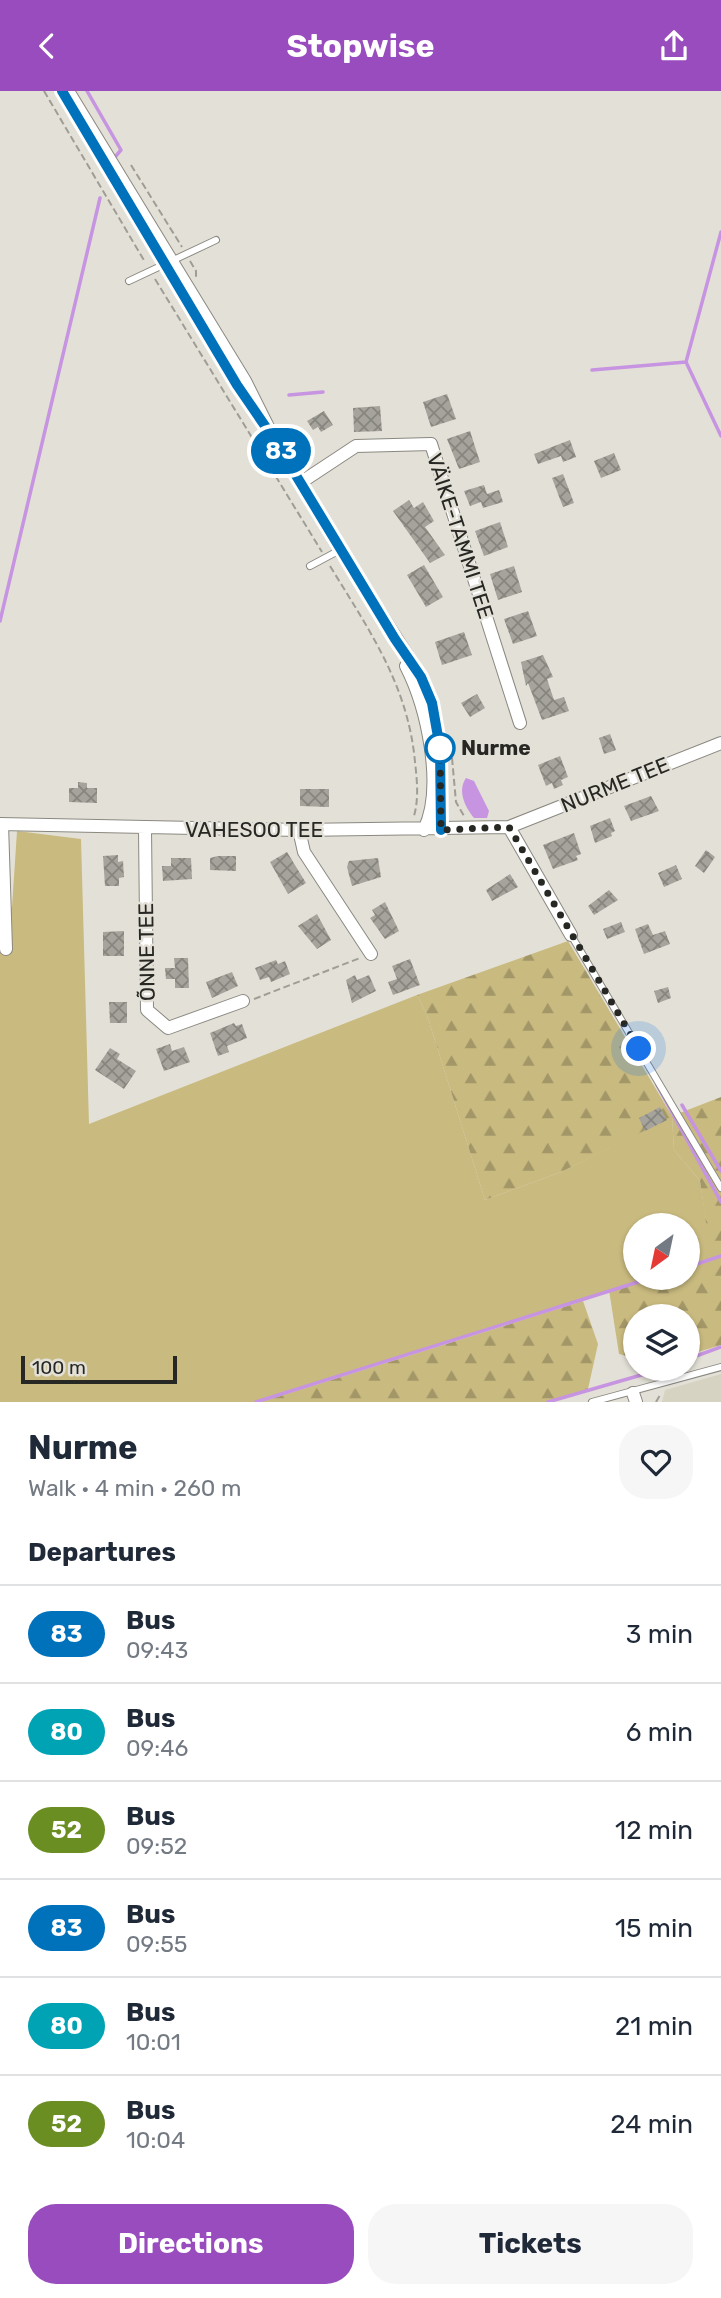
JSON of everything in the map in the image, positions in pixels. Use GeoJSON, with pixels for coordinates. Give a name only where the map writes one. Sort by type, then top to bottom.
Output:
{"type":"FeatureCollection","features":[{"type":"Feature","properties":{"kind":"street"},"geometry":{"type":"LineString","coordinates":[[62,91],[168,263],[245,381],[300,483],[421,677],[432,703],[440,748],[441,830]]}},
{"type":"Feature","properties":{"kind":"street"},"geometry":{"type":"LineString","coordinates":[[68,91],[168,263]]}},
{"type":"Feature","properties":{"kind":"street","name":"VÄIKE-TAMMI TEE"},"geometry":{"type":"LineString","coordinates":[[300,483],[356,446],[430,444],[520,723]]}},
{"type":"Feature","properties":{"kind":"street"},"geometry":{"type":"LineString","coordinates":[[395,639],[413,680],[426,725],[431,816],[417,830]]}},
{"type":"Feature","properties":{"kind":"street","name":"NURME TEE"},"geometry":{"type":"LineString","coordinates":[[509,827],[721,743]]}},
{"type":"Feature","properties":{"kind":"street"},"geometry":{"type":"LineString","coordinates":[[1,824],[6,949]]}},
{"type":"Feature","properties":{"kind":"street","name":"VAHESOO TEE"},"geometry":{"type":"LineString","coordinates":[[1,824],[299,831],[509,827]]}},
{"type":"Feature","properties":{"kind":"street"},"geometry":{"type":"LineString","coordinates":[[509,827],[571,935]]}},
{"type":"Feature","properties":{"kind":"street","name":"ÕNNE TEE"},"geometry":{"type":"LineString","coordinates":[[145,829],[147,1010],[169,1028],[243,1001]]}},
{"type":"Feature","properties":{"kind":"street"},"geometry":{"type":"LineString","coordinates":[[299,831],[304,852],[370,952]]}},
{"type":"Feature","properties":{"kind":"lane"},"geometry":{"type":"LineString","coordinates":[[129,281],[216,240]]}},
{"type":"Feature","properties":{"kind":"lane"},"geometry":{"type":"LineString","coordinates":[[310,566],[340,550]]}},
{"type":"Feature","properties":{"kind":"lane"},"geometry":{"type":"LineString","coordinates":[[571,935],[721,1188]]}},
{"type":"Feature","properties":{"kind":"lane"},"geometry":{"type":"LineString","coordinates":[[592,1402],[634,1398],[721,1367]]}},
{"type":"Feature","properties":{"kind":"path"},"geometry":{"type":"LineString","coordinates":[[44,91],[388,663],[407,707],[412,731],[418,802],[417,830]]}},
{"type":"Feature","properties":{"kind":"path"},"geometry":{"type":"LineString","coordinates":[[131,165],[196,271]]}},
{"type":"Feature","properties":{"kind":"path"},"geometry":{"type":"LineString","coordinates":[[450,747],[456,802]]}},
{"type":"Feature","properties":{"kind":"path"},"geometry":{"type":"LineString","coordinates":[[243,1001],[370,952]]}},
{"type":"Feature","properties":{"kind":"path"},"geometry":{"type":"LineString","coordinates":[[656,1402],[660,1395]]}},
{"type":"Feature","properties":{"kind":"shaded area"},"geometry":{"type":"Polygon","coordinates":[[[466,778],[474,781],[489,811],[487,818],[474,818],[468,809],[462,793],[466,778]]]}},
{"type":"Feature","properties":{"kind":"shaded area"},"geometry":{"type":"Polygon","coordinates":[[[721,1374],[721,1402],[662,1402],[665,1390],[721,1374]]]}},
{"type":"Feature","properties":{"kind":"green space"},"geometry":{"type":"Polygon","coordinates":[[[17,831],[81,839],[89,1124],[417,995],[427,1015],[485,1200],[561,1172],[672,1116],[674,1150],[700,1181],[712,1257],[700,1261],[700,1213],[623,1213],[623,1286],[261,1402],[0,1402],[0,907],[12,907],[17,831]]]}},
{"type":"Feature","properties":{"kind":"green space"},"geometry":{"type":"Polygon","coordinates":[[[568,941],[672,1116],[721,1097],[721,1345],[700,1351],[700,1304],[623,1304],[623,1355],[619,1354],[609,1290],[623,1286],[623,1290],[700,1290],[700,1261],[711,1257],[700,1181],[674,1150],[672,1117],[561,1172],[485,1200],[427,1015],[417,995],[568,941]]]}},
{"type":"Feature","properties":{"kind":"green space"},"geometry":{"type":"Polygon","coordinates":[[[583,1301],[598,1344],[588,1389],[548,1402],[261,1402],[583,1301]]]}},
{"type":"Feature","properties":{"kind":"building"},"geometry":{"type":"Polygon","coordinates":[[[447,394],[456,419],[431,427],[423,402],[447,394]]]}},
{"type":"Feature","properties":{"kind":"building"},"geometry":{"type":"Polygon","coordinates":[[[380,406],[382,431],[354,432],[353,408],[380,406]]]}},
{"type":"Feature","properties":{"kind":"building"},"geometry":{"type":"Polygon","coordinates":[[[324,411],[333,425],[321,432],[318,427],[313,430],[307,421],[324,411]]]}},
{"type":"Feature","properties":{"kind":"building"},"geometry":{"type":"Polygon","coordinates":[[[470,431],[480,462],[459,469],[447,439],[470,431]]]}},
{"type":"Feature","properties":{"kind":"building"},"geometry":{"type":"Polygon","coordinates":[[[570,440],[576,457],[563,462],[561,456],[538,464],[534,454],[570,440]]]}},
{"type":"Feature","properties":{"kind":"building"},"geometry":{"type":"Polygon","coordinates":[[[614,453],[621,470],[601,478],[594,461],[614,453]]]}},
{"type":"Feature","properties":{"kind":"building"},"geometry":{"type":"Polygon","coordinates":[[[563,474],[574,503],[563,507],[552,478],[563,474]]]}},
{"type":"Feature","properties":{"kind":"building"},"geometry":{"type":"Polygon","coordinates":[[[484,485],[487,494],[499,490],[503,502],[483,508],[481,502],[470,506],[464,491],[484,485]]]}},
{"type":"Feature","properties":{"kind":"building"},"geometry":{"type":"Polygon","coordinates":[[[409,500],[414,508],[423,502],[434,521],[425,527],[445,555],[430,563],[393,511],[409,500]]]}},
{"type":"Feature","properties":{"kind":"building"},"geometry":{"type":"Polygon","coordinates":[[[500,522],[508,547],[484,556],[475,531],[500,522]]]}},
{"type":"Feature","properties":{"kind":"building"},"geometry":{"type":"Polygon","coordinates":[[[424,565],[443,597],[426,607],[407,575],[424,565]]]}},
{"type":"Feature","properties":{"kind":"building"},"geometry":{"type":"Polygon","coordinates":[[[514,566],[522,592],[498,600],[490,574],[514,566]]]}},
{"type":"Feature","properties":{"kind":"building"},"geometry":{"type":"Polygon","coordinates":[[[528,611],[537,636],[513,644],[504,619],[528,611]]]}},
{"type":"Feature","properties":{"kind":"building"},"geometry":{"type":"Polygon","coordinates":[[[464,632],[472,655],[442,665],[435,642],[464,632]]]}},
{"type":"Feature","properties":{"kind":"building"},"geometry":{"type":"Polygon","coordinates":[[[543,655],[553,677],[547,679],[554,700],[564,697],[569,711],[542,720],[528,683],[526,686],[521,662],[543,655]]]}},
{"type":"Feature","properties":{"kind":"building"},"geometry":{"type":"Polygon","coordinates":[[[477,694],[485,708],[470,717],[461,703],[477,694]]]}},
{"type":"Feature","properties":{"kind":"building"},"geometry":{"type":"Polygon","coordinates":[[[610,734],[616,750],[604,754],[599,738],[610,734]]]}},
{"type":"Feature","properties":{"kind":"building"},"geometry":{"type":"Polygon","coordinates":[[[560,756],[568,777],[561,780],[563,785],[554,789],[552,783],[546,786],[538,765],[560,756]]]}},
{"type":"Feature","properties":{"kind":"building"},"geometry":{"type":"Polygon","coordinates":[[[78,782],[87,783],[87,788],[97,788],[97,803],[69,802],[69,788],[78,788],[78,782]]]}},
{"type":"Feature","properties":{"kind":"building"},"geometry":{"type":"Polygon","coordinates":[[[300,789],[329,789],[329,807],[300,806],[300,789]]]}},
{"type":"Feature","properties":{"kind":"building"},"geometry":{"type":"Polygon","coordinates":[[[651,796],[659,811],[631,821],[624,806],[651,796]]]}},
{"type":"Feature","properties":{"kind":"building"},"geometry":{"type":"Polygon","coordinates":[[[610,818],[615,831],[611,833],[612,836],[595,843],[590,826],[610,818]]]}},
{"type":"Feature","properties":{"kind":"building"},"geometry":{"type":"Polygon","coordinates":[[[574,833],[581,854],[576,856],[578,860],[553,869],[543,845],[574,833]]]}},
{"type":"Feature","properties":{"kind":"building"},"geometry":{"type":"Polygon","coordinates":[[[706,850],[715,857],[704,873],[695,866],[706,850]]]}},
{"type":"Feature","properties":{"kind":"building"},"geometry":{"type":"Polygon","coordinates":[[[287,852],[306,883],[288,894],[270,862],[287,852]]]}},
{"type":"Feature","properties":{"kind":"building"},"geometry":{"type":"Polygon","coordinates":[[[118,855],[118,862],[123,861],[124,877],[119,878],[119,886],[105,886],[103,856],[118,855]]]}},
{"type":"Feature","properties":{"kind":"building"},"geometry":{"type":"Polygon","coordinates":[[[236,856],[236,871],[210,870],[210,858],[236,856]]]}},
{"type":"Feature","properties":{"kind":"building"},"geometry":{"type":"Polygon","coordinates":[[[171,858],[191,858],[192,879],[163,881],[162,866],[171,866],[171,858]]]}},
{"type":"Feature","properties":{"kind":"building"},"geometry":{"type":"Polygon","coordinates":[[[378,858],[381,877],[352,886],[347,867],[349,861],[378,858]]]}},
{"type":"Feature","properties":{"kind":"building"},"geometry":{"type":"Polygon","coordinates":[[[676,865],[682,879],[664,887],[658,873],[676,865]]]}},
{"type":"Feature","properties":{"kind":"building"},"geometry":{"type":"Polygon","coordinates":[[[510,874],[518,887],[492,901],[486,890],[510,874]]]}},
{"type":"Feature","properties":{"kind":"building"},"geometry":{"type":"Polygon","coordinates":[[[609,890],[618,900],[594,915],[588,906],[609,890]]]}},
{"type":"Feature","properties":{"kind":"building"},"geometry":{"type":"Polygon","coordinates":[[[385,902],[399,931],[385,939],[370,918],[375,915],[372,910],[385,902]]]}},
{"type":"Feature","properties":{"kind":"building"},"geometry":{"type":"Polygon","coordinates":[[[317,914],[331,940],[317,949],[298,926],[317,914]]]}},
{"type":"Feature","properties":{"kind":"building"},"geometry":{"type":"Polygon","coordinates":[[[621,922],[625,932],[607,939],[603,929],[621,922]]]}},
{"type":"Feature","properties":{"kind":"building"},"geometry":{"type":"Polygon","coordinates":[[[648,924],[653,935],[665,931],[670,944],[644,954],[635,929],[648,924]]]}},
{"type":"Feature","properties":{"kind":"building"},"geometry":{"type":"Polygon","coordinates":[[[124,931],[124,956],[103,956],[103,932],[124,931]]]}},
{"type":"Feature","properties":{"kind":"building"},"geometry":{"type":"Polygon","coordinates":[[[174,958],[188,958],[189,988],[175,988],[175,979],[166,979],[165,968],[175,968],[174,958]]]}},
{"type":"Feature","properties":{"kind":"building"},"geometry":{"type":"Polygon","coordinates":[[[410,959],[420,985],[393,995],[388,982],[397,979],[392,966],[410,959]]]}},
{"type":"Feature","properties":{"kind":"building"},"geometry":{"type":"Polygon","coordinates":[[[276,960],[278,964],[285,961],[290,974],[271,982],[269,977],[260,980],[255,968],[276,960]]]}},
{"type":"Feature","properties":{"kind":"building"},"geometry":{"type":"Polygon","coordinates":[[[232,972],[238,986],[212,998],[206,982],[232,972]]]}},
{"type":"Feature","properties":{"kind":"building"},"geometry":{"type":"Polygon","coordinates":[[[355,975],[357,980],[369,975],[376,991],[352,1003],[346,980],[355,975]]]}},
{"type":"Feature","properties":{"kind":"building"},"geometry":{"type":"Polygon","coordinates":[[[668,987],[671,998],[658,1003],[654,991],[668,987]]]}},
{"type":"Feature","properties":{"kind":"building"},"geometry":{"type":"Polygon","coordinates":[[[109,1002],[127,1002],[127,1023],[110,1023],[109,1002]]]}},
{"type":"Feature","properties":{"kind":"building"},"geometry":{"type":"Polygon","coordinates":[[[234,1023],[236,1026],[242,1024],[247,1038],[227,1046],[229,1052],[218,1056],[210,1033],[234,1023]]]}},
{"type":"Feature","properties":{"kind":"building"},"geometry":{"type":"Polygon","coordinates":[[[170,1044],[172,1051],[184,1047],[190,1062],[164,1071],[156,1049],[170,1044]]]}},
{"type":"Feature","properties":{"kind":"building"},"geometry":{"type":"Polygon","coordinates":[[[110,1048],[120,1054],[117,1059],[136,1071],[124,1089],[95,1070],[110,1048]]]}},
{"type":"Feature","properties":{"kind":"building"},"geometry":{"type":"Polygon","coordinates":[[[660,1107],[667,1120],[645,1131],[639,1118],[660,1107]]]}},
{"type":"Feature","properties":{"kind":"waterway"},"geometry":{"type":"LineString","coordinates":[[87,91],[121,150],[115,157]]}},
{"type":"Feature","properties":{"kind":"waterway"},"geometry":{"type":"LineString","coordinates":[[0,621],[100,198]]}},
{"type":"Feature","properties":{"kind":"waterway"},"geometry":{"type":"LineString","coordinates":[[721,232],[686,362],[721,436]]}},
{"type":"Feature","properties":{"kind":"waterway"},"geometry":{"type":"LineString","coordinates":[[592,370],[686,362]]}},
{"type":"Feature","properties":{"kind":"waterway"},"geometry":{"type":"LineString","coordinates":[[289,395],[323,392]]}},
{"type":"Feature","properties":{"kind":"waterway"},"geometry":{"type":"LineString","coordinates":[[657,1085],[721,1202]]}},
{"type":"Feature","properties":{"kind":"waterway"},"geometry":{"type":"LineString","coordinates":[[682,1105],[721,1171]]}},
{"type":"Feature","properties":{"kind":"waterway"},"geometry":{"type":"LineString","coordinates":[[700,1263],[721,1256]]}},
{"type":"Feature","properties":{"kind":"waterway"},"geometry":{"type":"LineString","coordinates":[[256,1402],[623,1287]]}},
{"type":"Feature","properties":{"kind":"waterway"},"geometry":{"type":"LineString","coordinates":[[700,1355],[721,1347]]}},
{"type":"Feature","properties":{"kind":"waterway"},"geometry":{"type":"LineString","coordinates":[[548,1402],[623,1380]]}},
{"type":"Feature","properties":{"kind":"bus line","name":"83"},"geometry":{"type":"LineString","coordinates":[[62,91],[237,385],[274,439],[395,639],[421,677],[432,703],[440,748],[441,830]]}},
{"type":"Feature","properties":{"kind":"place","name":"Nurme"},"geometry":{"type":"Point","coordinates":[440,748]}},
{"type":"Feature","properties":{"kind":"route"},"geometry":{"type":"LineString","coordinates":[[440,748],[441,830],[509,827],[639,1049]]}}]}
